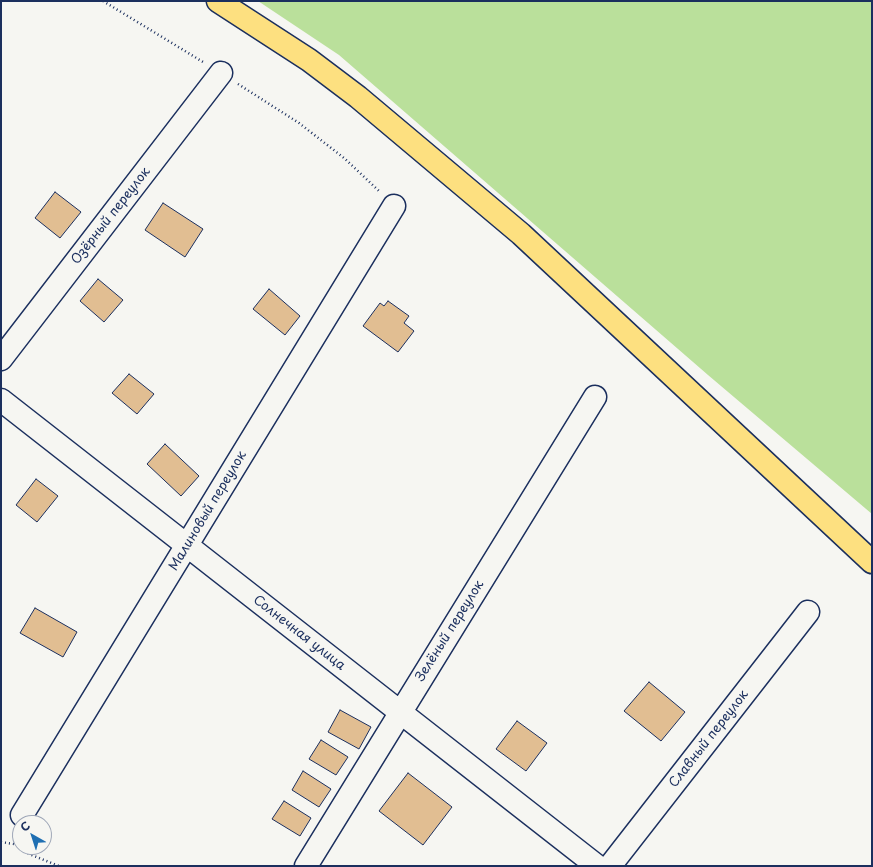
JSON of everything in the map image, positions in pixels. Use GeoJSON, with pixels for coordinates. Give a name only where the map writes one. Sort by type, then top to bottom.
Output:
{"type":"FeatureCollection","features":[{"type":"Feature","properties":{"kind":"main road"},"geometry":{"type":"LineString","coordinates":[[218,1],[309,60],[358,97],[516,229],[872,562]]}},
{"type":"Feature","properties":{"kind":"street","name":"Озёрный переулок"},"geometry":{"type":"LineString","coordinates":[[1,359],[221,73]]}},
{"type":"Feature","properties":{"kind":"street","name":"Малиновый переулок"},"geometry":{"type":"LineString","coordinates":[[22,815],[394,206]]}},
{"type":"Feature","properties":{"kind":"street","name":"Зелёный переулок"},"geometry":{"type":"LineString","coordinates":[[306,866],[595,397]]}},
{"type":"Feature","properties":{"kind":"street","name":"Солнечная улица"},"geometry":{"type":"LineString","coordinates":[[1,400],[597,866]]}},
{"type":"Feature","properties":{"kind":"street","name":"Славный переулок"},"geometry":{"type":"LineString","coordinates":[[610,866],[808,612]]}},
{"type":"Feature","properties":{"kind":"path"},"geometry":{"type":"LineString","coordinates":[[103,1],[221,73],[299,123],[344,158],[394,206]]}},
{"type":"Feature","properties":{"kind":"path"},"geometry":{"type":"LineString","coordinates":[[1,842],[12,844]]}},
{"type":"Feature","properties":{"kind":"path"},"geometry":{"type":"LineString","coordinates":[[32,855],[59,866]]}},
{"type":"Feature","properties":{"kind":"green space"},"geometry":{"type":"Polygon","coordinates":[[[258,1],[872,1],[872,514],[708,375],[339,55],[258,1]]]}},
{"type":"Feature","properties":{"kind":"building"},"geometry":{"type":"Polygon","coordinates":[[[55,192],[81,212],[60,238],[35,218],[55,192]]]}},
{"type":"Feature","properties":{"kind":"building"},"geometry":{"type":"Polygon","coordinates":[[[163,203],[203,229],[185,257],[145,230],[163,203]]]}},
{"type":"Feature","properties":{"kind":"building"},"geometry":{"type":"Polygon","coordinates":[[[98,279],[123,300],[104,322],[80,301],[98,279]]]}},
{"type":"Feature","properties":{"kind":"building"},"geometry":{"type":"Polygon","coordinates":[[[269,289],[300,316],[285,335],[253,309],[269,289]]]}},
{"type":"Feature","properties":{"kind":"building"},"geometry":{"type":"Polygon","coordinates":[[[388,301],[409,316],[404,323],[414,331],[398,352],[363,326],[380,303],[384,306],[388,301]]]}},
{"type":"Feature","properties":{"kind":"building"},"geometry":{"type":"Polygon","coordinates":[[[129,374],[154,394],[137,414],[112,393],[129,374]]]}},
{"type":"Feature","properties":{"kind":"building"},"geometry":{"type":"Polygon","coordinates":[[[165,444],[199,476],[181,496],[147,464],[165,444]]]}},
{"type":"Feature","properties":{"kind":"building"},"geometry":{"type":"Polygon","coordinates":[[[36,479],[58,496],[37,522],[16,505],[36,479]]]}},
{"type":"Feature","properties":{"kind":"building"},"geometry":{"type":"Polygon","coordinates":[[[35,608],[77,632],[63,657],[20,633],[35,608]]]}},
{"type":"Feature","properties":{"kind":"building"},"geometry":{"type":"Polygon","coordinates":[[[649,682],[685,712],[661,741],[624,711],[649,682]]]}},
{"type":"Feature","properties":{"kind":"building"},"geometry":{"type":"Polygon","coordinates":[[[340,710],[371,727],[359,749],[328,732],[340,710]]]}},
{"type":"Feature","properties":{"kind":"building"},"geometry":{"type":"Polygon","coordinates":[[[517,721],[547,743],[526,771],[496,749],[517,721]]]}},
{"type":"Feature","properties":{"kind":"building"},"geometry":{"type":"Polygon","coordinates":[[[321,740],[348,757],[336,775],[309,759],[321,740]]]}},
{"type":"Feature","properties":{"kind":"building"},"geometry":{"type":"Polygon","coordinates":[[[303,771],[331,789],[319,807],[292,790],[303,771]]]}},
{"type":"Feature","properties":{"kind":"building"},"geometry":{"type":"Polygon","coordinates":[[[408,773],[452,807],[423,845],[379,811],[408,773]]]}},
{"type":"Feature","properties":{"kind":"building"},"geometry":{"type":"Polygon","coordinates":[[[284,801],[311,818],[300,836],[272,819],[284,801]]]}}]}
